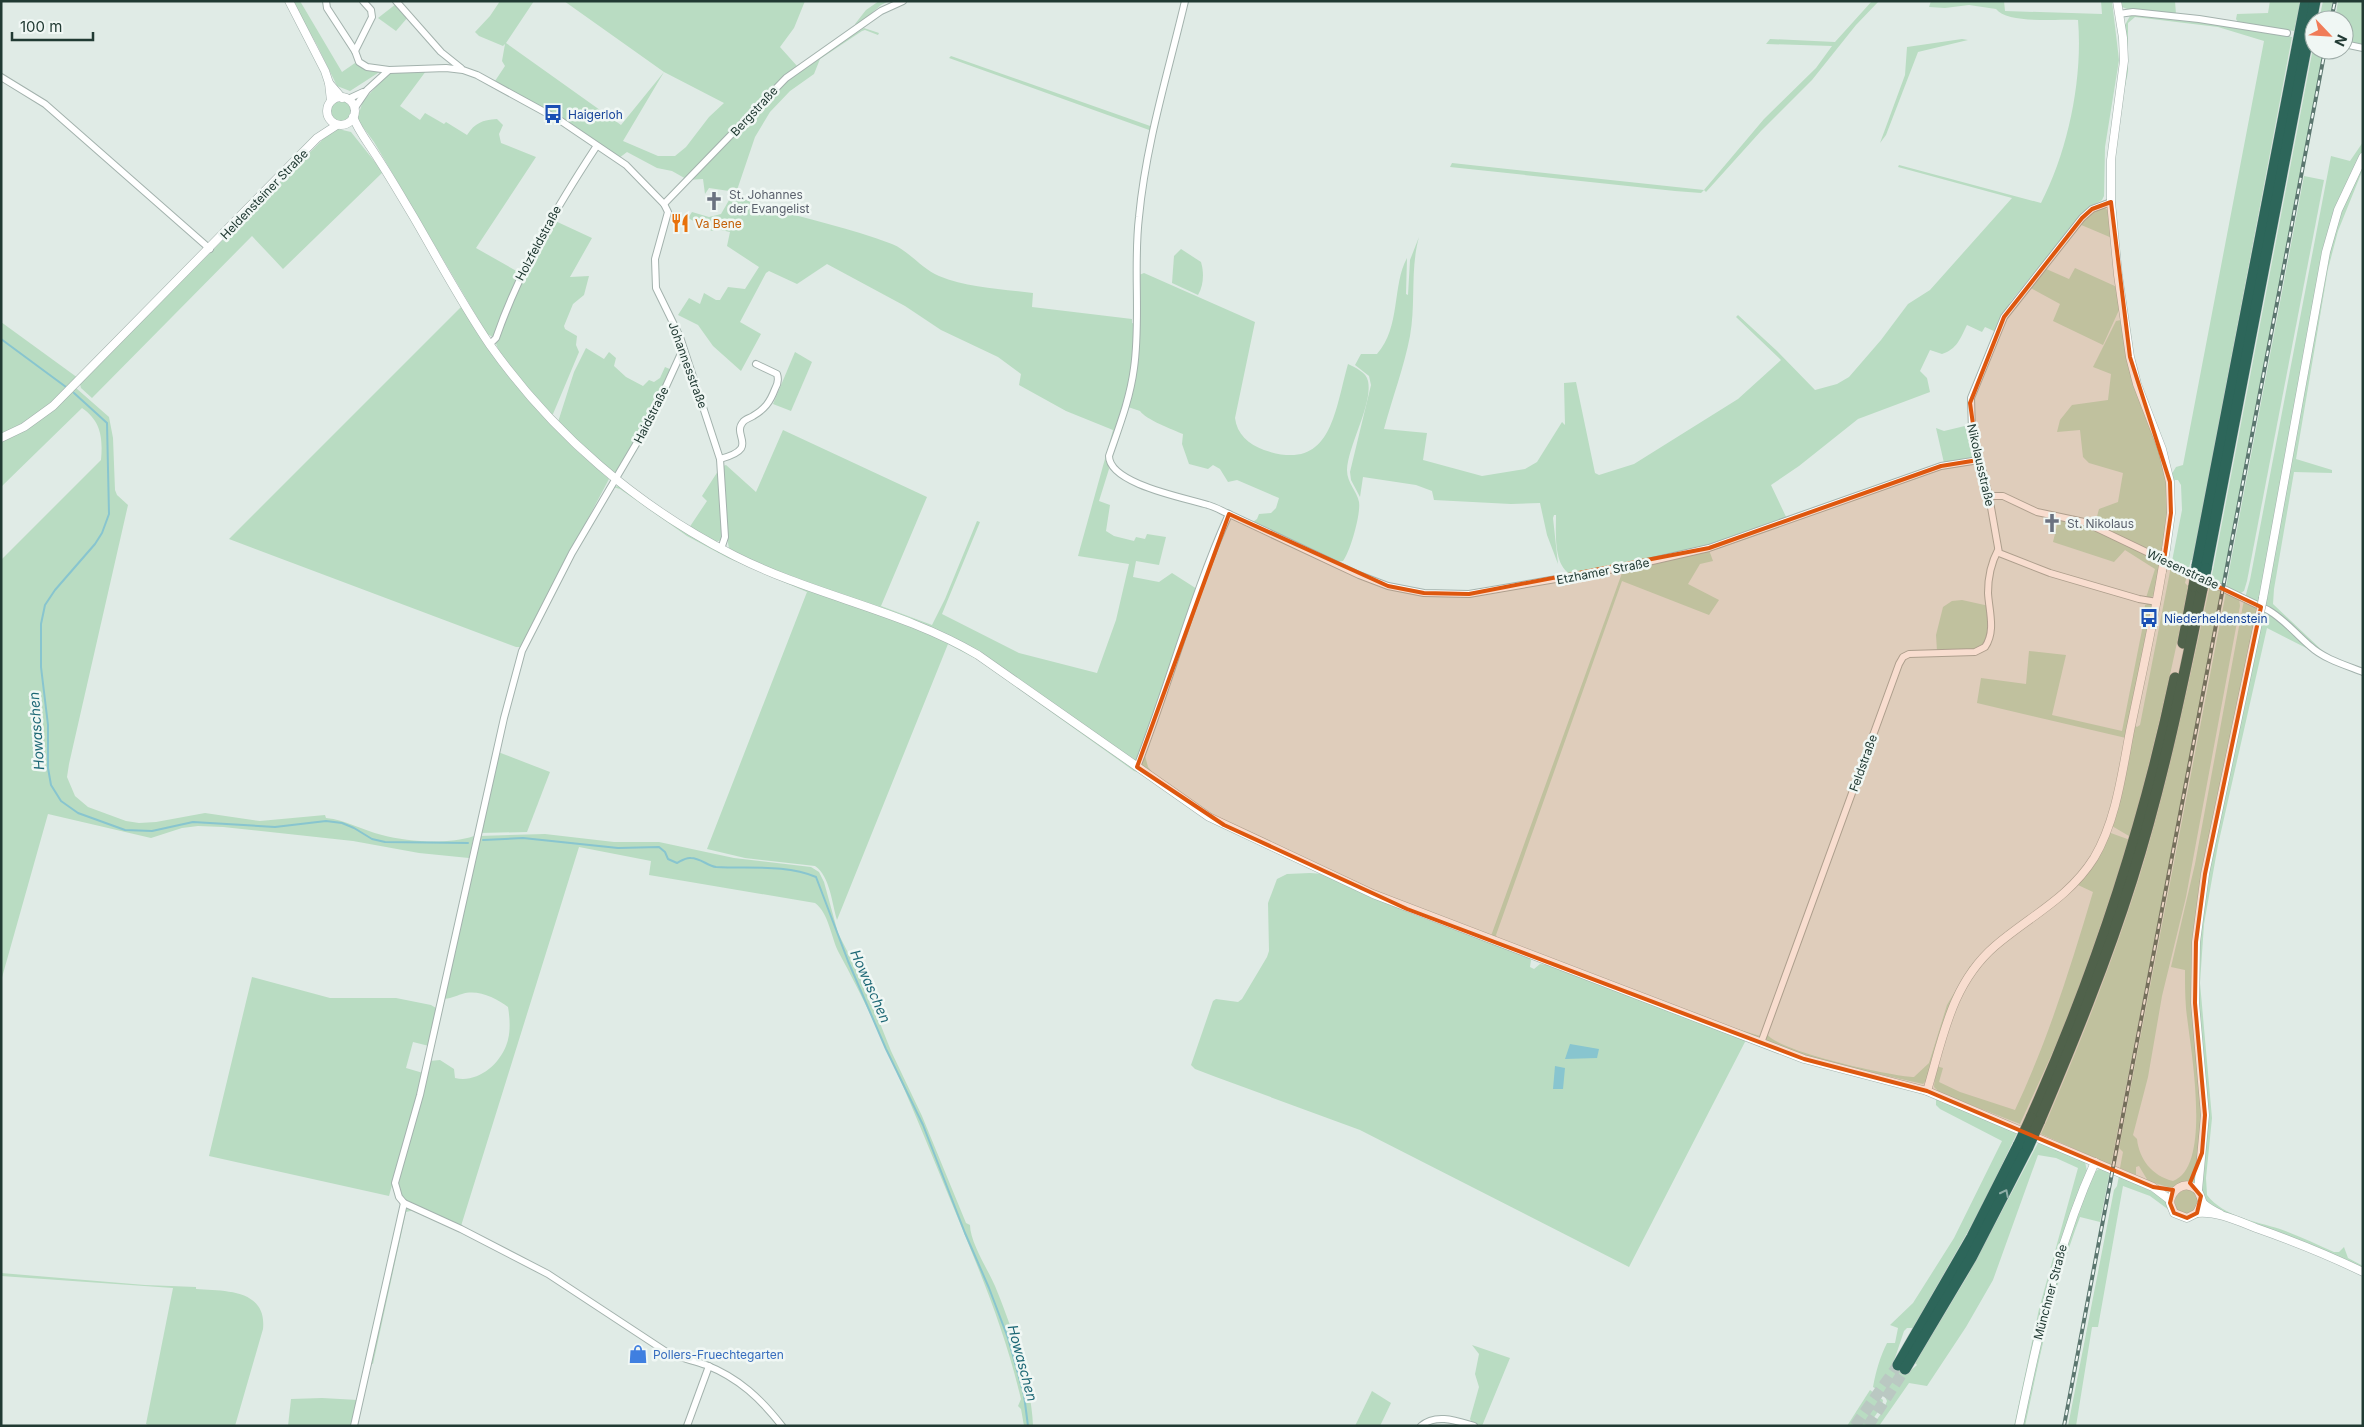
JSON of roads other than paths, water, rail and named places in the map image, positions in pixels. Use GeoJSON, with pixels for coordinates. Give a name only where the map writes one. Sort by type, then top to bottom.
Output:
{"type":"FeatureCollection","features":[{"type":"Feature","properties":{"kind":"highway"},"geometry":{"type":"LineString","coordinates":[[2202,568],[2306,1]]}},
{"type":"Feature","properties":{"kind":"highway"},"geometry":{"type":"LineString","coordinates":[[1902,1367],[2023,1146],[2090,1000],[2132,878],[2164,765],[2316,1]]}},
{"type":"Feature","properties":{"kind":"street"},"geometry":{"type":"LineString","coordinates":[[289,1],[314,47],[329,83],[331,102],[327,108],[328,117],[317,138]]}},
{"type":"Feature","properties":{"kind":"street"},"geometry":{"type":"LineString","coordinates":[[326,1],[327,8],[362,65],[389,70],[446,68],[463,70]]}},
{"type":"Feature","properties":{"kind":"street"},"geometry":{"type":"LineString","coordinates":[[354,51],[372,17],[370,10],[363,1]]}},
{"type":"Feature","properties":{"kind":"street"},"geometry":{"type":"LineString","coordinates":[[396,1],[441,52],[463,70],[561,121],[596,147],[626,165],[664,204]]}},
{"type":"Feature","properties":{"kind":"street","name":"Bergstraße"},"geometry":{"type":"LineString","coordinates":[[664,204],[776,86],[804,64],[881,11],[903,1]]}},
{"type":"Feature","properties":{"kind":"street","name":"Etzhamer Straße"},"geometry":{"type":"LineString","coordinates":[[1185,1],[1153,129],[1144,177],[1138,218],[1134,367],[1127,404],[1109,456],[1109,463],[1114,468],[1146,487],[1212,506],[1373,581],[1418,592],[1468,594],[1626,567],[1709,548],[1941,466],[1979,460]]}},
{"type":"Feature","properties":{"kind":"street"},"geometry":{"type":"LineString","coordinates":[[1927,1091],[1949,1012],[1966,978],[1994,947],[2064,894],[2081,877],[2101,845],[2118,791],[2157,602],[2171,513],[2170,482],[2164,458],[2141,397],[2130,357],[2118,275],[2111,202],[2111,153],[2124,61],[2117,1]]}},
{"type":"Feature","properties":{"kind":"street"},"geometry":{"type":"LineString","coordinates":[[2119,14],[2133,12],[2193,18],[2288,33]]}},
{"type":"Feature","properties":{"kind":"street"},"geometry":{"type":"LineString","coordinates":[[317,138],[340,125],[348,123],[367,90],[389,70]]}},
{"type":"Feature","properties":{"kind":"street"},"geometry":{"type":"LineString","coordinates":[[1,77],[44,104],[210,249]]}},
{"type":"Feature","properties":{"kind":"street"},"geometry":{"type":"LineString","coordinates":[[329,83],[345,98],[354,113],[360,132],[490,344],[550,419],[615,479],[677,524],[721,549],[789,580],[946,637],[984,659],[1198,810],[1224,826],[1373,894],[1817,1063],[1927,1091],[2152,1187],[2170,1200]]}},
{"type":"Feature","properties":{"kind":"street"},"geometry":{"type":"LineString","coordinates":[[331,102],[367,90]]}},
{"type":"Feature","properties":{"kind":"street"},"geometry":{"type":"LineString","coordinates":[[328,117],[340,125],[360,132]]}},
{"type":"Feature","properties":{"kind":"street","name":"Heldensteiner Straße"},"geometry":{"type":"LineString","coordinates":[[1,438],[29,424],[53,406],[210,249],[317,138]]}},
{"type":"Feature","properties":{"kind":"street","name":"Holzfeldstraße"},"geometry":{"type":"LineString","coordinates":[[490,344],[496,338],[515,286],[550,218],[596,147]]}},
{"type":"Feature","properties":{"kind":"street"},"geometry":{"type":"LineString","coordinates":[[2222,1216],[2202,1202],[2198,1190],[2205,1121],[2194,985],[2197,932],[2205,874],[2263,598],[2321,275],[2338,210],[2363,156]]}},
{"type":"Feature","properties":{"kind":"street","name":"Nikolausstraße"},"geometry":{"type":"LineString","coordinates":[[1998,550],[1989,496],[1972,431],[1970,403],[2004,316],[2082,218],[2096,206],[2111,202]]}},
{"type":"Feature","properties":{"kind":"street","name":"Johannesstraße"},"geometry":{"type":"LineString","coordinates":[[664,204],[668,212],[656,253],[654,277],[658,296],[676,326],[720,460],[725,537],[721,549]]}},
{"type":"Feature","properties":{"kind":"street","name":"Haidstraße"},"geometry":{"type":"LineString","coordinates":[[404,1203],[397,1192],[396,1176],[420,1095],[492,772],[519,663],[568,562],[652,417],[683,349]]}},
{"type":"Feature","properties":{"kind":"street"},"geometry":{"type":"LineString","coordinates":[[720,460],[734,455],[742,448],[743,443],[740,429],[742,423],[766,408],[778,383],[777,374],[756,364]]}},
{"type":"Feature","properties":{"kind":"street","name":"Wiesenstraße"},"geometry":{"type":"LineString","coordinates":[[1989,496],[2003,496],[2037,512],[2076,520],[2112,534],[2268,610],[2289,624],[2310,647],[2325,656],[2363,672]]}},
{"type":"Feature","properties":{"kind":"street"},"geometry":{"type":"LineString","coordinates":[[1137,767],[1162,704],[1175,655],[1229,514]]}},
{"type":"Feature","properties":{"kind":"street"},"geometry":{"type":"LineString","coordinates":[[1998,550],[2002,555],[2035,568],[2157,602]]}},
{"type":"Feature","properties":{"kind":"street","name":"Feldstraße"},"geometry":{"type":"LineString","coordinates":[[1761,1043],[1898,664],[1903,657],[1909,654],[1975,652],[1985,647],[1991,624],[1988,585],[1992,563],[1998,550]]}},
{"type":"Feature","properties":{"kind":"street","name":"Münchner Straße"},"geometry":{"type":"LineString","coordinates":[[2018,1426],[2055,1268],[2070,1221],[2094,1162]]}},
{"type":"Feature","properties":{"kind":"street"},"geometry":{"type":"LineString","coordinates":[[2187,1186],[2200,1164]]}},
{"type":"Feature","properties":{"kind":"street"},"geometry":{"type":"LineString","coordinates":[[2152,1187],[2175,1190],[2187,1186],[2198,1190]]}},
{"type":"Feature","properties":{"kind":"street"},"geometry":{"type":"LineString","coordinates":[[2175,1190],[2170,1200],[2172,1210],[2180,1217],[2187,1218],[2197,1213],[2222,1216],[2317,1250],[2363,1272]]}},
{"type":"Feature","properties":{"kind":"street"},"geometry":{"type":"LineString","coordinates":[[2197,1213],[2202,1202]]}},
{"type":"Feature","properties":{"kind":"street"},"geometry":{"type":"LineString","coordinates":[[354,1426],[404,1203],[470,1233],[548,1274],[666,1351],[683,1359],[709,1366],[750,1389],[767,1406],[782,1426]]}},
{"type":"Feature","properties":{"kind":"street"},"geometry":{"type":"LineString","coordinates":[[686,1426],[709,1366]]}},
{"type":"Feature","properties":{"kind":"street"},"geometry":{"type":"LineString","coordinates":[[1421,1426],[1437,1419],[1474,1426]]}},
{"type":"Feature","properties":{"kind":"water"},"geometry":{"type":"Polygon","coordinates":[[[1570,1044],[1599,1049],[1597,1058],[1565,1059],[1570,1044]]]}},
{"type":"Feature","properties":{"kind":"water"},"geometry":{"type":"Polygon","coordinates":[[[1555,1066],[1565,1068],[1563,1089],[1553,1089],[1555,1066]]]}},
{"type":"Feature","properties":{"kind":"waterway","name":"Howaschen"},"geometry":{"type":"LineString","coordinates":[[1,339],[66,387]]}},
{"type":"Feature","properties":{"kind":"waterway","name":"Howaschen"},"geometry":{"type":"LineString","coordinates":[[74,393],[107,423],[109,514],[102,533],[95,544],[55,590],[45,605],[41,624],[41,667],[48,725],[48,768],[51,785],[61,801],[78,813],[125,830],[152,831],[193,822],[275,827],[326,821],[342,823],[372,839],[385,842],[468,843]]}},
{"type":"Feature","properties":{"kind":"waterway","name":"Howaschen"},"geometry":{"type":"LineString","coordinates":[[483,840],[523,838],[618,848],[659,847],[665,852],[668,859],[677,863],[691,858],[716,867],[792,870],[816,877],[848,961],[886,1049],[923,1125],[965,1233],[989,1288],[1008,1338],[1024,1395],[1028,1426]]}},
{"type":"Feature","properties":{"kind":"tunnel"},"geometry":{"type":"LineString","coordinates":[[1855,1426],[1898,1365]]}},
{"type":"Feature","properties":{"kind":"tunnel"},"geometry":{"type":"LineString","coordinates":[[1868,1426],[1905,1369]]}},
{"type":"Feature","properties":{"kind":"railway"},"geometry":{"type":"LineString","coordinates":[[2333,10],[2335,1]]}},
{"type":"Feature","properties":{"kind":"railway"},"geometry":{"type":"LineString","coordinates":[[2064,1426],[2323,60]]}},
{"type":"Feature","properties":{"kind":"place","name":"Haigerloh"},"geometry":{"type":"Point","coordinates":[553,114]}},
{"type":"Feature","properties":{"kind":"place","name":"St. Johannes der Evangelist"},"geometry":{"type":"Point","coordinates":[714,201]}},
{"type":"Feature","properties":{"kind":"place","name":"Va Bene"},"geometry":{"type":"Point","coordinates":[680,223]}},
{"type":"Feature","properties":{"kind":"place","name":"St. Nikolaus"},"geometry":{"type":"Point","coordinates":[2052,523]}},
{"type":"Feature","properties":{"kind":"place","name":"Niederheldenstein"},"geometry":{"type":"Point","coordinates":[2149,618]}},
{"type":"Feature","properties":{"kind":"place","name":"Pollers-Fruechtegarten"},"geometry":{"type":"Point","coordinates":[638,1354]}}]}
